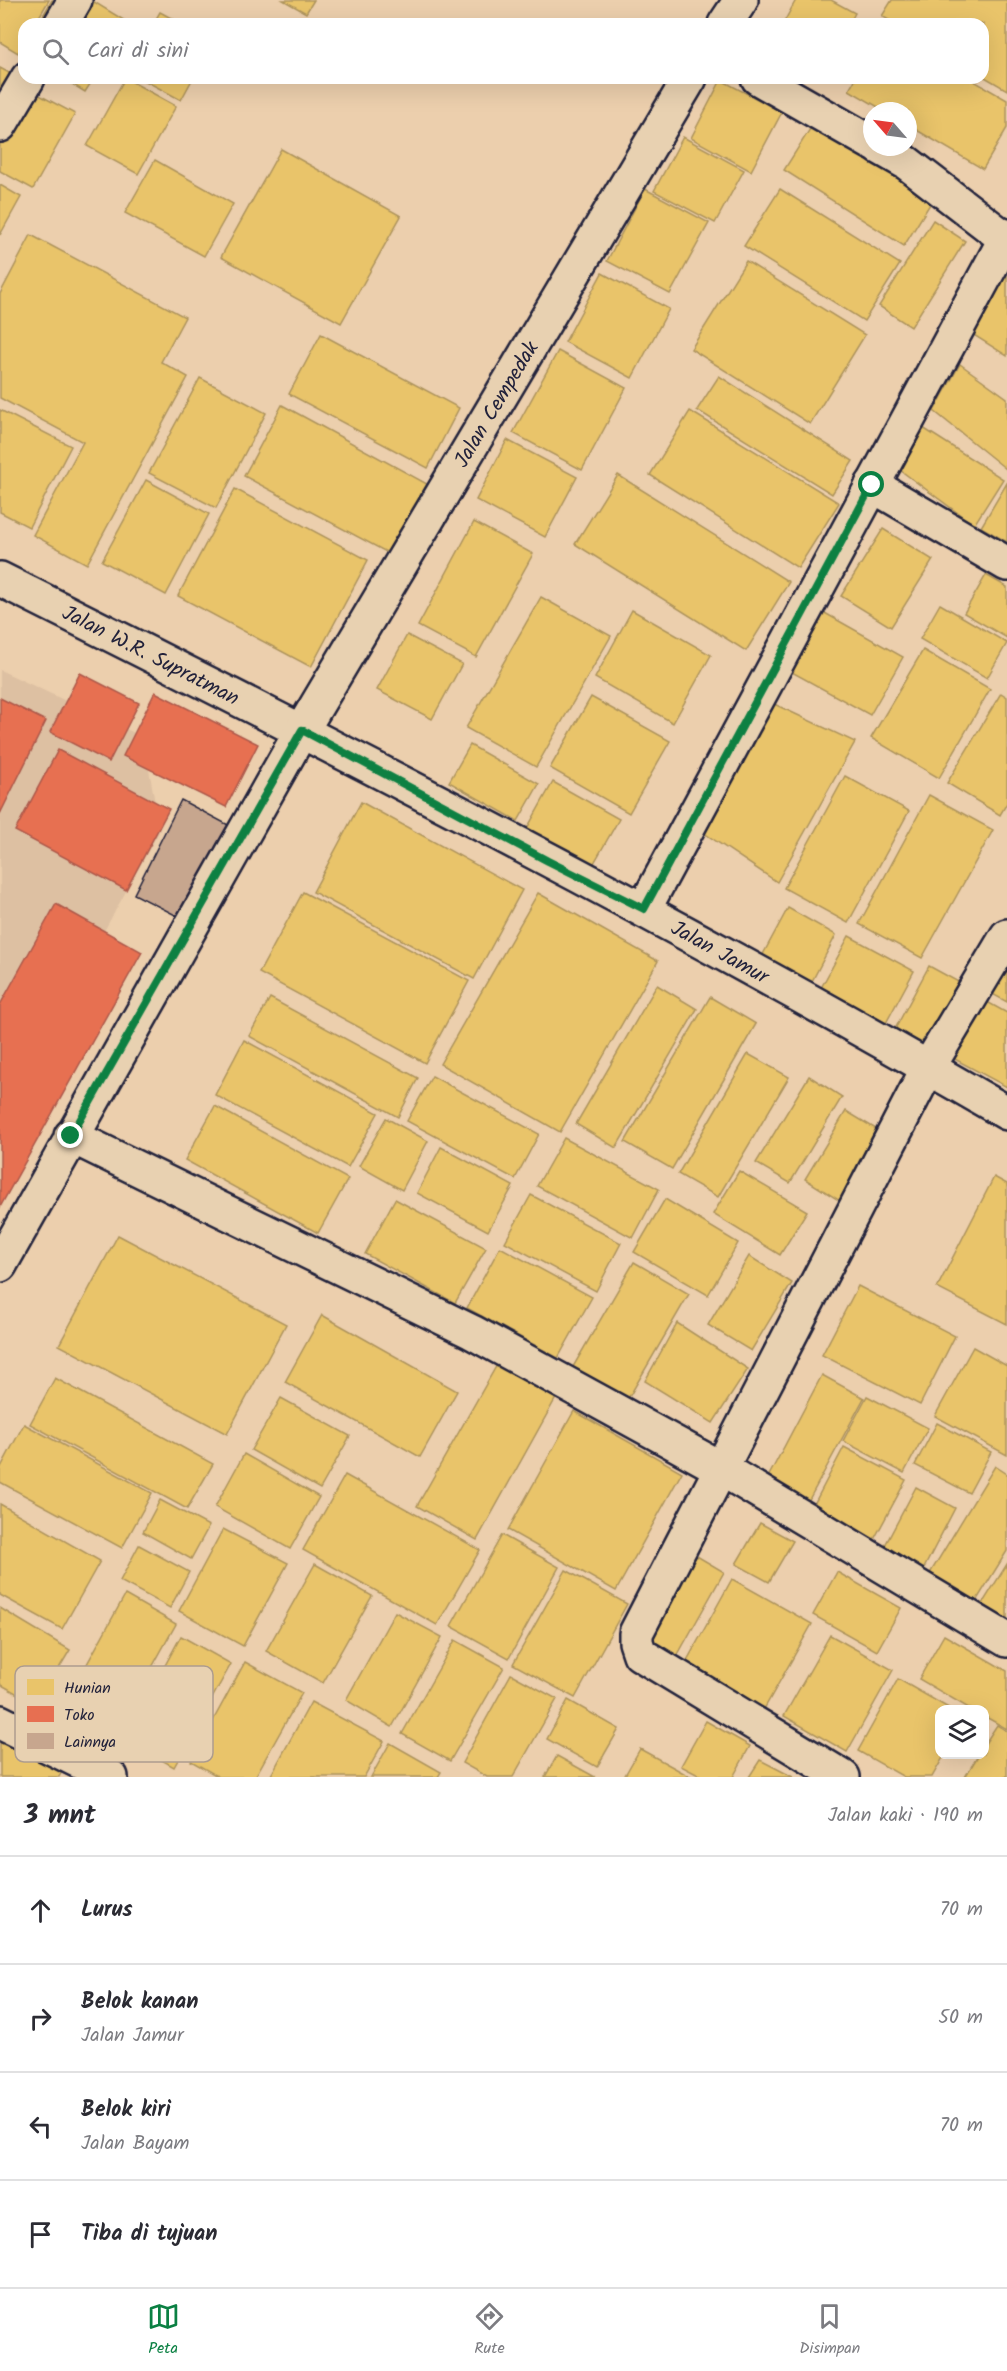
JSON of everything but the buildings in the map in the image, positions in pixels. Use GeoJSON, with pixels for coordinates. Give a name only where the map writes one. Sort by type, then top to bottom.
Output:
{"type":"FeatureCollection","features":[{"type":"Feature","properties":{"kind":"street"},"geometry":{"type":"LineString","coordinates":[[64,18],[75,0]]}},
{"type":"Feature","properties":{"kind":"street"},"geometry":{"type":"LineString","coordinates":[[729,18],[741,0]]}},
{"type":"Feature","properties":{"kind":"street"},"geometry":{"type":"LineString","coordinates":[[0,125],[24,84]]}},
{"type":"Feature","properties":{"kind":"street","name":"Jalan Cempedak"},"geometry":{"type":"LineString","coordinates":[[0,1265],[302,730],[686,84]]}},
{"type":"Feature","properties":{"kind":"street"},"geometry":{"type":"LineString","coordinates":[[769,84],[863,138]]}},
{"type":"Feature","properties":{"kind":"street"},"geometry":{"type":"LineString","coordinates":[[644,909],[1006,238],[895,156]]}},
{"type":"Feature","properties":{"kind":"street"},"geometry":{"type":"LineString","coordinates":[[872,485],[1007,564]]}},
{"type":"Feature","properties":{"kind":"street","name":"Jalan W.R. Supratman"},"geometry":{"type":"LineString","coordinates":[[0,579],[302,730]]}},
{"type":"Feature","properties":{"kind":"street","name":"Jalan Jamur"},"geometry":{"type":"LineString","coordinates":[[302,730],[548,861],[644,909],[1007,1113]]}},
{"type":"Feature","properties":{"kind":"street"},"geometry":{"type":"LineString","coordinates":[[843,1777],[663,1669],[640,1653],[636,1642],[643,1616],[927,1068],[1007,936]]}},
{"type":"Feature","properties":{"kind":"street"},"geometry":{"type":"LineString","coordinates":[[71,1136],[472,1332],[720,1468],[1007,1640]]}},
{"type":"Feature","properties":{"kind":"street"},"geometry":{"type":"LineString","coordinates":[[0,1722],[15,1730]]}},
{"type":"Feature","properties":{"kind":"street"},"geometry":{"type":"LineString","coordinates":[[80,1762],[110,1777]]}},
{"type":"Feature","properties":{"kind":"shaded area"},"geometry":{"type":"Polygon","coordinates":[[[0,670],[143,737],[160,830],[0,1119],[0,670]]]}},
{"type":"Feature","properties":{"kind":"route"},"geometry":{"type":"LineString","coordinates":[[71,1136],[302,730],[548,861],[644,909],[872,485]]}}]}
